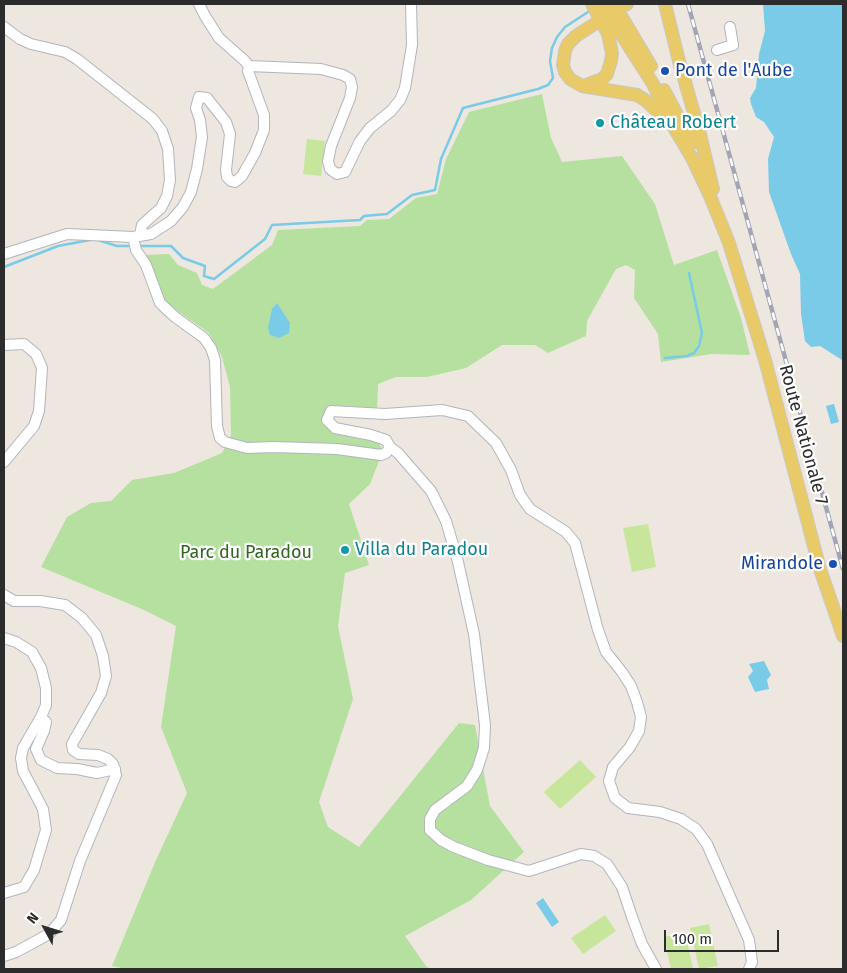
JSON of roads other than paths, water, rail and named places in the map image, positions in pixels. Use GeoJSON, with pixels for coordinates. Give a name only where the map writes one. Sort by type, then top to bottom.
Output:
{"type":"FeatureCollection","features":[{"type":"Feature","properties":{"kind":"main road"},"geometry":{"type":"LineString","coordinates":[[582,86],[602,79],[606,74],[612,53],[608,34],[592,4]]}},
{"type":"Feature","properties":{"kind":"main road"},"geometry":{"type":"LineString","coordinates":[[602,4],[653,84],[673,126],[692,158],[731,242],[752,300],[801,475],[824,567],[843,624]]}},
{"type":"Feature","properties":{"kind":"main road"},"geometry":{"type":"LineString","coordinates":[[614,4],[676,112],[713,189]]}},
{"type":"Feature","properties":{"kind":"main road"},"geometry":{"type":"LineString","coordinates":[[665,4],[713,189]]}},
{"type":"Feature","properties":{"kind":"main road"},"geometry":{"type":"LineString","coordinates":[[596,23],[576,36],[568,44],[563,58],[565,72],[570,79],[582,86],[628,92],[637,95],[673,126]]}},
{"type":"Feature","properties":{"kind":"main road","name":"Route Nationale 7"},"geometry":{"type":"LineString","coordinates":[[713,189],[731,242],[760,342],[820,569],[843,636]]}},
{"type":"Feature","properties":{"kind":"street"},"geometry":{"type":"LineString","coordinates":[[4,254],[67,234],[136,236],[151,234],[171,221],[183,207],[191,192],[197,169],[202,136],[196,108],[199,97],[207,98],[226,122],[230,134],[227,177],[235,182],[242,176],[255,153],[264,130],[264,115],[248,71],[249,66],[219,38],[199,4]]}},
{"type":"Feature","properties":{"kind":"street"},"geometry":{"type":"LineString","coordinates":[[249,66],[321,69],[344,75],[350,79],[352,87],[350,98],[331,146],[328,161],[330,170],[337,174],[344,172],[360,141],[370,128],[391,111],[400,100],[405,88],[412,45],[411,4]]}},
{"type":"Feature","properties":{"kind":"street"},"geometry":{"type":"LineString","coordinates":[[4,27],[20,39],[31,44],[65,52],[78,59],[153,120],[162,131],[168,149],[170,180],[167,196],[161,208],[142,225],[136,236],[136,250],[146,265],[160,303],[175,317],[204,338],[211,348],[215,360],[217,426],[220,438],[225,442],[247,448],[336,449],[381,455],[390,448]]}},
{"type":"Feature","properties":{"kind":"street"},"geometry":{"type":"LineString","coordinates":[[717,50],[733,45],[730,27]]}},
{"type":"Feature","properties":{"kind":"street"},"geometry":{"type":"LineString","coordinates":[[4,345],[24,344],[36,354],[42,368],[40,411],[34,426],[4,462]]}},
{"type":"Feature","properties":{"kind":"street"},"geometry":{"type":"LineString","coordinates":[[656,969],[642,944],[622,887],[607,864],[594,856],[581,854],[529,871],[488,860],[454,847],[441,840],[430,830],[430,819],[435,810],[467,786],[477,770],[484,748],[485,725],[474,634],[458,562],[446,521],[431,491],[398,453],[390,448],[386,440],[335,428],[327,420],[331,411],[385,414],[442,410],[468,416],[496,443],[511,470],[520,495],[530,509],[566,532],[575,543],[598,630],[606,652],[631,686],[641,716],[639,731],[630,747],[613,766],[609,780],[615,798],[628,808],[660,812],[680,819],[696,828],[707,844],[749,940],[752,962],[749,969]]}},
{"type":"Feature","properties":{"kind":"street"},"geometry":{"type":"LineString","coordinates":[[4,595],[14,601],[40,601],[65,605],[82,618],[96,635],[103,656],[106,676],[101,693],[72,744],[73,750],[79,754],[98,755],[113,764],[116,775],[80,861],[61,920],[49,934],[16,952],[4,956]]}},
{"type":"Feature","properties":{"kind":"street"},"geometry":{"type":"LineString","coordinates":[[4,638],[16,642],[32,652],[41,668],[46,688],[46,705],[41,718],[23,748],[21,758],[23,771],[43,808],[46,830],[34,870],[24,887],[4,893]]}},
{"type":"Feature","properties":{"kind":"street"},"geometry":{"type":"LineString","coordinates":[[41,718],[46,722],[36,749],[41,760],[57,768],[77,769],[96,773],[115,769]]}},
{"type":"Feature","properties":{"kind":"water"},"geometry":{"type":"Polygon","coordinates":[[[763,4],[843,4],[843,363],[842,360],[820,346],[811,347],[805,341],[801,314],[800,274],[769,192],[768,159],[774,137],[764,122],[756,117],[750,98],[756,88],[759,54],[765,31],[763,4]]]}},
{"type":"Feature","properties":{"kind":"water"},"geometry":{"type":"Polygon","coordinates":[[[277,303],[290,323],[289,333],[279,338],[270,335],[268,327],[272,309],[277,303]]]}},
{"type":"Feature","properties":{"kind":"water"},"geometry":{"type":"Polygon","coordinates":[[[834,404],[839,422],[831,424],[826,406],[834,404]]]}},
{"type":"Feature","properties":{"kind":"water"},"geometry":{"type":"Polygon","coordinates":[[[764,661],[771,675],[767,680],[769,689],[755,692],[748,677],[753,671],[749,664],[764,661]]]}},
{"type":"Feature","properties":{"kind":"water"},"geometry":{"type":"Polygon","coordinates":[[[543,898],[559,922],[552,927],[536,903],[543,898]]]}},
{"type":"Feature","properties":{"kind":"waterway"},"geometry":{"type":"LineString","coordinates":[[141,246],[171,246],[183,258],[205,266],[204,276],[214,279],[265,239],[272,225],[360,220],[364,216],[387,214],[412,195],[435,190],[441,159],[463,108],[548,85],[553,78],[550,61],[552,48],[557,37],[565,27],[588,12]]}},
{"type":"Feature","properties":{"kind":"waterway"},"geometry":{"type":"LineString","coordinates":[[4,267],[58,246],[90,240]]}},
{"type":"Feature","properties":{"kind":"waterway"},"geometry":{"type":"LineString","coordinates":[[98,240],[117,246],[128,246]]}},
{"type":"Feature","properties":{"kind":"waterway"},"geometry":{"type":"LineString","coordinates":[[665,358],[687,356],[694,353],[699,346],[702,333],[689,273]]}},
{"type":"Feature","properties":{"kind":"railway"},"geometry":{"type":"LineString","coordinates":[[688,4],[843,569]]}},
{"type":"Feature","properties":{"kind":"place","name":"Pont de l'Aube"},"geometry":{"type":"Point","coordinates":[665,71]}},
{"type":"Feature","properties":{"kind":"place","name":"Château Robert"},"geometry":{"type":"Point","coordinates":[600,123]}},
{"type":"Feature","properties":{"kind":"place","name":"Villa du Paradou"},"geometry":{"type":"Point","coordinates":[345,550]}},
{"type":"Feature","properties":{"kind":"place","name":"Mirandole"},"geometry":{"type":"Point","coordinates":[833,564]}},
{"type":"Feature","properties":{"kind":"park label","name":"Parc du Paradou"},"geometry":{"type":"Point","coordinates":[246,553]}}]}
